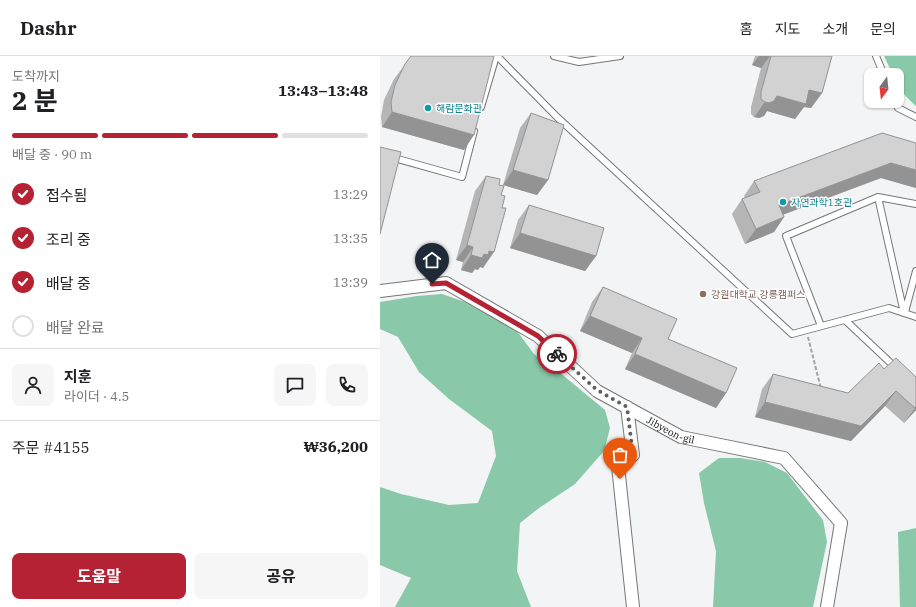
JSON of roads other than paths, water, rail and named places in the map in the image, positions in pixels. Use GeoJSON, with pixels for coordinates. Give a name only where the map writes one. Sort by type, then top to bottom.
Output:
{"type":"FeatureCollection","features":[{"type":"Feature","properties":{"kind":"street","name":"Jibyeon-gil"},"geometry":{"type":"LineString","coordinates":[[380,291],[446,283],[538,336],[597,390],[681,437],[784,458],[841,524],[828,607]]}},
{"type":"Feature","properties":{"kind":"street"},"geometry":{"type":"LineString","coordinates":[[627,407],[633,455],[618,466],[633,607]]}},
{"type":"Feature","properties":{"kind":"lane"},"geometry":{"type":"LineString","coordinates":[[478,116],[496,56],[557,117],[792,334],[889,308],[916,317]]}},
{"type":"Feature","properties":{"kind":"lane"},"geometry":{"type":"LineString","coordinates":[[554,56],[579,62],[620,56]]}},
{"type":"Feature","properties":{"kind":"lane"},"geometry":{"type":"LineString","coordinates":[[876,56],[881,68]]}},
{"type":"Feature","properties":{"kind":"lane"},"geometry":{"type":"LineString","coordinates":[[898,108],[916,117]]}},
{"type":"Feature","properties":{"kind":"lane"},"geometry":{"type":"LineString","coordinates":[[380,154],[462,177],[476,124]]}},
{"type":"Feature","properties":{"kind":"lane"},"geometry":{"type":"LineString","coordinates":[[821,326],[786,236],[878,197],[916,204]]}},
{"type":"Feature","properties":{"kind":"lane"},"geometry":{"type":"LineString","coordinates":[[878,197],[904,313]]}},
{"type":"Feature","properties":{"kind":"lane"},"geometry":{"type":"LineString","coordinates":[[904,313],[916,271]]}},
{"type":"Feature","properties":{"kind":"lane"},"geometry":{"type":"LineString","coordinates":[[845,320],[899,371]]}},
{"type":"Feature","properties":{"kind":"place","name":"해람문화관"},"geometry":{"type":"Point","coordinates":[428,108]}},
{"type":"Feature","properties":{"kind":"place","name":"자연과학1호관"},"geometry":{"type":"Point","coordinates":[783,202]}},
{"type":"Feature","properties":{"kind":"place","name":"강원대학교 강릉캠퍼스"},"geometry":{"type":"Point","coordinates":[703,294]}}]}
